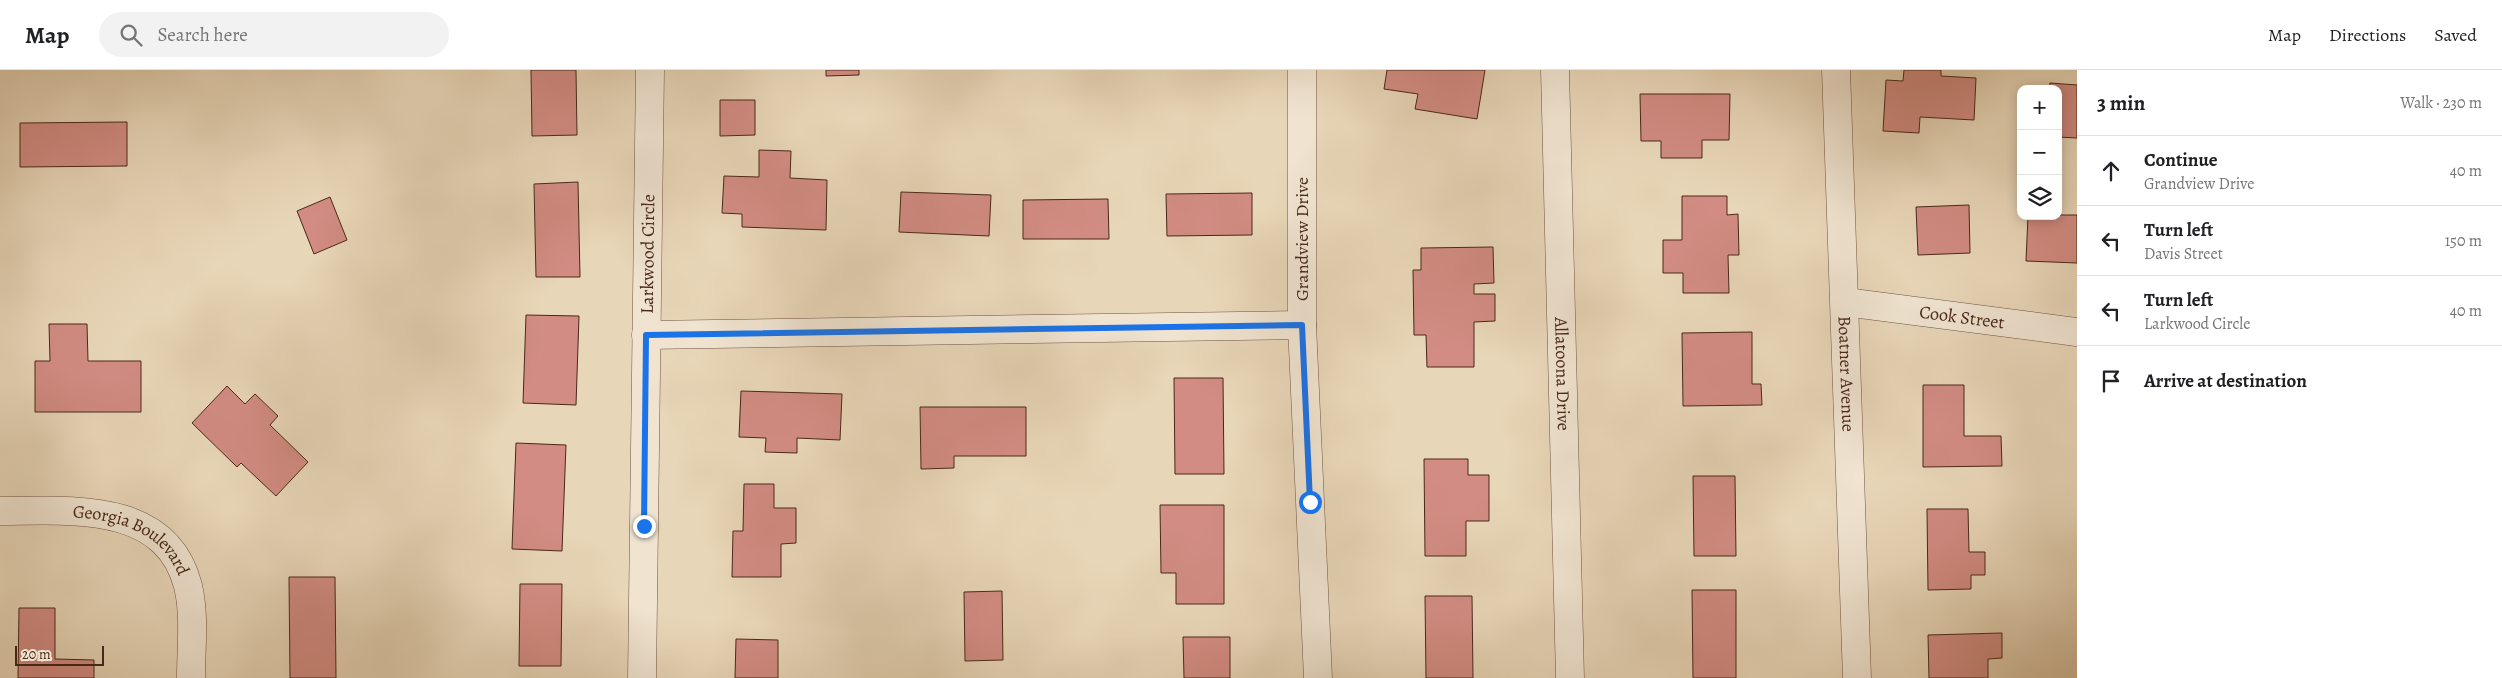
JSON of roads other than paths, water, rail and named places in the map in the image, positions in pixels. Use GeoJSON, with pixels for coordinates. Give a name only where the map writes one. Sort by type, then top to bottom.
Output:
{"type":"FeatureCollection","features":[{"type":"Feature","properties":{"kind":"street","name":"Larkwood Circle"},"geometry":{"type":"LineString","coordinates":[[642,678],[650,70]]}},
{"type":"Feature","properties":{"kind":"street","name":"Grandview Drive"},"geometry":{"type":"LineString","coordinates":[[1302,70],[1302,325],[1318,678]]}},
{"type":"Feature","properties":{"kind":"street","name":"Allatoona Drive"},"geometry":{"type":"LineString","coordinates":[[1554,70],[1570,678]]}},
{"type":"Feature","properties":{"kind":"street","name":"Boatner Avenue"},"geometry":{"type":"LineString","coordinates":[[1836,70],[1846,302],[1857,678]]}},
{"type":"Feature","properties":{"kind":"street","name":"Cook Street"},"geometry":{"type":"LineString","coordinates":[[1846,302],[2077,332]]}},
{"type":"Feature","properties":{"kind":"street"},"geometry":{"type":"LineString","coordinates":[[646,335],[1302,325]]}},
{"type":"Feature","properties":{"kind":"street","name":"Georgia Boulevard"},"geometry":{"type":"LineString","coordinates":[[0,511],[94,512],[128,520],[153,534],[176,557],[188,588],[192,624],[191,678]]}}]}
